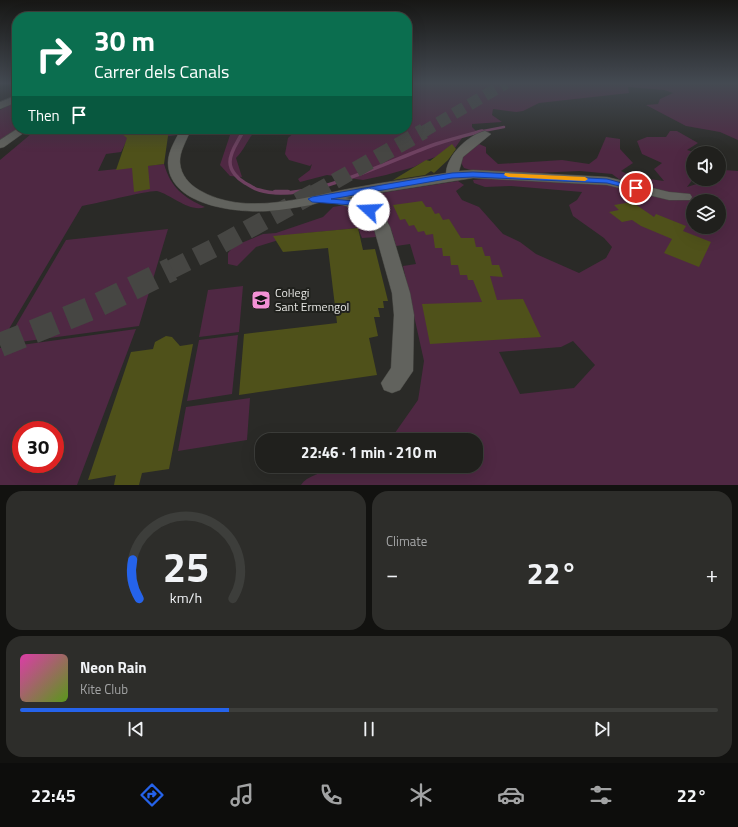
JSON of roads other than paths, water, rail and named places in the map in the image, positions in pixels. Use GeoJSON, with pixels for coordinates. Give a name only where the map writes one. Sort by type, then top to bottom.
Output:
{"type":"FeatureCollection","features":[{"type":"Feature","properties":{"kind":"street"},"geometry":{"type":"LineString","coordinates":[[0,145],[16,134]]}},
{"type":"Feature","properties":{"kind":"street"},"geometry":{"type":"LineString","coordinates":[[184,134],[174,162],[177,175],[185,186],[196,195],[213,202],[242,207],[266,206],[452,176],[513,175],[607,181],[669,196],[685,197]]}},
{"type":"Feature","properties":{"kind":"street"},"geometry":{"type":"LineString","coordinates":[[452,176],[452,166],[463,149],[485,134]]}},
{"type":"Feature","properties":{"kind":"street"},"geometry":{"type":"LineString","coordinates":[[312,199],[354,203],[378,216],[401,293],[404,315],[402,371],[392,383]]}},
{"type":"Feature","properties":{"kind":"waterway"},"geometry":{"type":"LineString","coordinates":[[479,132],[504,127]]}},
{"type":"Feature","properties":{"kind":"waterway"},"geometry":{"type":"LineString","coordinates":[[241,134],[230,158],[230,165],[233,172],[245,183],[255,189],[278,193],[300,191],[348,179],[436,144],[479,132]]}},
{"type":"Feature","properties":{"kind":"waterway"},"geometry":{"type":"LineString","coordinates":[[275,192],[288,192]]}},
{"type":"Feature","properties":{"kind":"tunnel"},"geometry":{"type":"LineString","coordinates":[[423,132],[468,106]]}},
{"type":"Feature","properties":{"kind":"tunnel"},"geometry":{"type":"LineString","coordinates":[[314,193],[424,131]]}},
{"type":"Feature","properties":{"kind":"tunnel"},"geometry":{"type":"LineString","coordinates":[[172,269],[216,247],[316,192]]}},
{"type":"Feature","properties":{"kind":"tunnel"},"geometry":{"type":"LineString","coordinates":[[0,345],[94,307],[172,269]]}},
{"type":"Feature","properties":{"kind":"place","name":"Col·legi Sant Ermengol"},"geometry":{"type":"Point","coordinates":[261,300]}}]}
